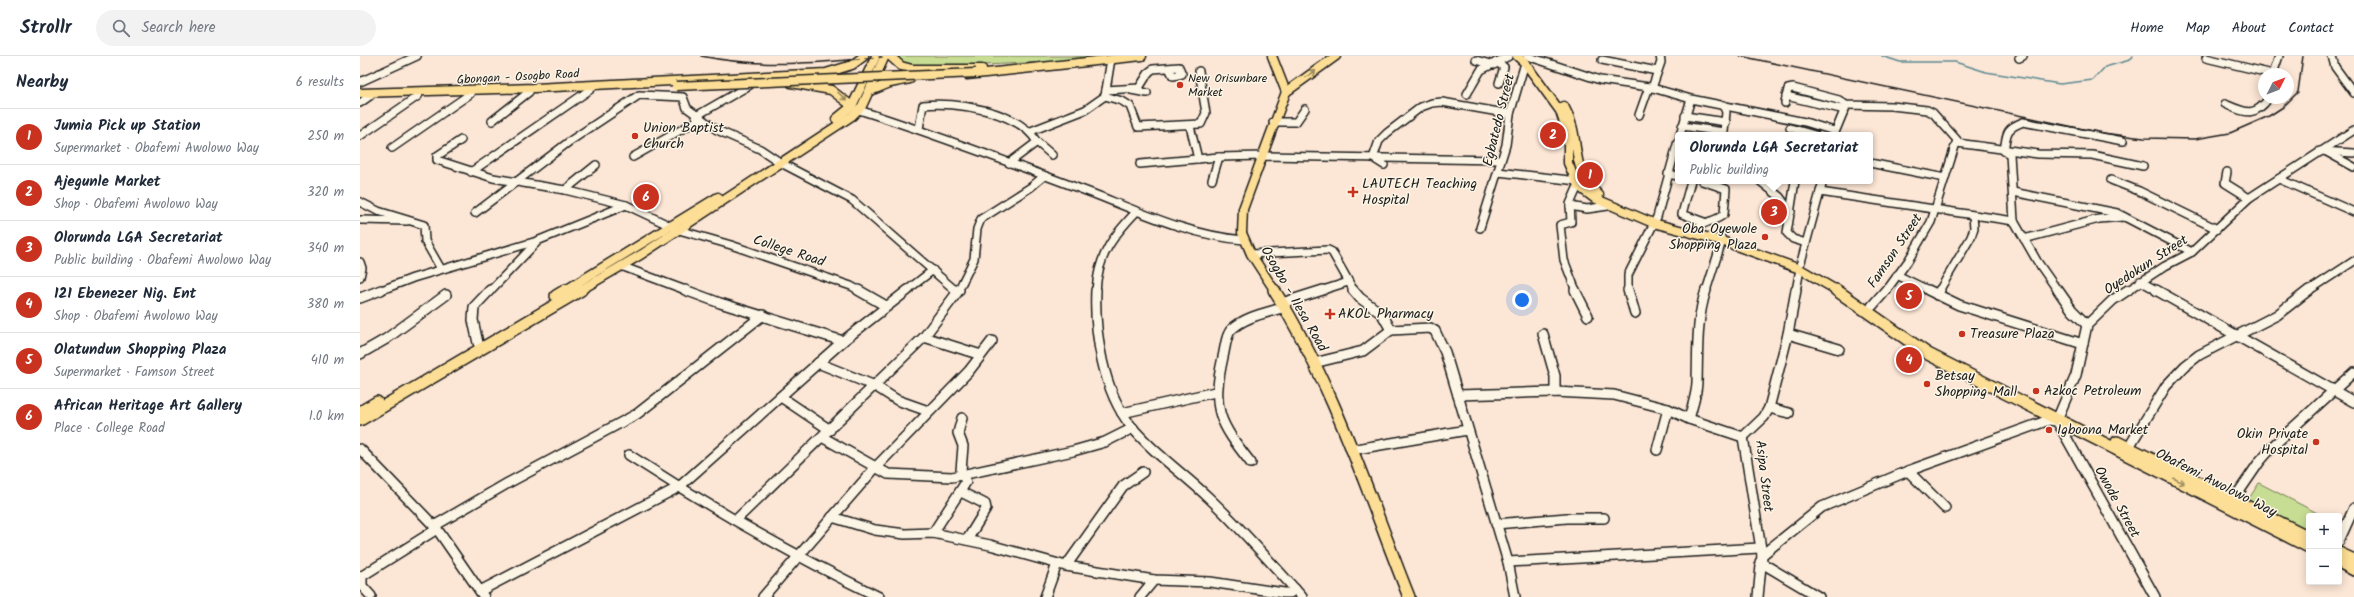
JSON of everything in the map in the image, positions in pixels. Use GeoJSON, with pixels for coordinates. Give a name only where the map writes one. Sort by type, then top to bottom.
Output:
{"type":"FeatureCollection","features":[{"type":"Feature","properties":{"kind":"main road"},"geometry":{"type":"LineString","coordinates":[[677,84],[826,72],[848,66],[861,60],[864,56]]}},
{"type":"Feature","properties":{"kind":"main road"},"geometry":{"type":"LineString","coordinates":[[856,108],[876,56]]}},
{"type":"Feature","properties":{"kind":"main road"},"geometry":{"type":"LineString","coordinates":[[360,420],[622,266],[779,162],[856,108],[868,92],[885,56]]}},
{"type":"Feature","properties":{"kind":"main road"},"geometry":{"type":"LineString","coordinates":[[890,56],[901,66],[912,69],[977,71]]}},
{"type":"Feature","properties":{"kind":"main road"},"geometry":{"type":"LineString","coordinates":[[677,84],[977,71],[1142,56]]}},
{"type":"Feature","properties":{"kind":"main road"},"geometry":{"type":"LineString","coordinates":[[1272,56],[1286,92],[1336,56]]}},
{"type":"Feature","properties":{"kind":"main road","name":"Obafemi Awolowo Way"},"geometry":{"type":"LineString","coordinates":[[1523,58],[1567,110],[1575,128],[1577,167],[1585,181],[1596,192],[1611,202],[1655,221],[1700,225],[1721,238]]}},
{"type":"Feature","properties":{"kind":"main road","name":"Obafemi Awolowo Way"},"geometry":{"type":"LineString","coordinates":[[1523,58],[1560,111],[1568,135],[1568,163],[1578,184],[1594,198],[1608,206],[1655,221],[1721,238],[1762,246],[1850,298],[1928,354],[2306,545]]}},
{"type":"Feature","properties":{"kind":"main road"},"geometry":{"type":"LineString","coordinates":[[868,92],[901,80],[961,76],[977,71]]}},
{"type":"Feature","properties":{"kind":"main road"},"geometry":{"type":"LineString","coordinates":[[677,84],[750,85],[790,83],[825,86],[841,94],[856,108]]}},
{"type":"Feature","properties":{"kind":"main road","name":"Gbongan - Osogbo Road"},"geometry":{"type":"LineString","coordinates":[[360,97],[529,92],[677,84]]}},
{"type":"Feature","properties":{"kind":"main road","name":"Gbongan - Osogbo Road"},"geometry":{"type":"LineString","coordinates":[[360,93],[677,84]]}},
{"type":"Feature","properties":{"kind":"main road","name":"Osogbo - Ilesa Road"},"geometry":{"type":"LineString","coordinates":[[1286,92],[1273,122],[1264,156],[1243,209],[1241,221],[1244,240],[1251,254],[1284,305],[1303,338],[1351,450],[1409,597]]}},
{"type":"Feature","properties":{"kind":"main road"},"geometry":{"type":"LineString","coordinates":[[360,412],[676,229]]}},
{"type":"Feature","properties":{"kind":"main road","name":"Obafemi Awolowo Way"},"geometry":{"type":"LineString","coordinates":[[1800,268],[1833,279],[1931,348],[2057,418],[2129,447],[2306,535]]}},
{"type":"Feature","properties":{"kind":"main road"},"geometry":{"type":"LineString","coordinates":[[2342,554],[2354,560]]}},
{"type":"Feature","properties":{"kind":"main road"},"geometry":{"type":"LineString","coordinates":[[2342,564],[2354,570]]}},
{"type":"Feature","properties":{"kind":"street"},"geometry":{"type":"LineString","coordinates":[[360,82],[417,56]]}},
{"type":"Feature","properties":{"kind":"street"},"geometry":{"type":"LineString","coordinates":[[1467,94],[1481,70],[1509,56]]}},
{"type":"Feature","properties":{"kind":"street"},"geometry":{"type":"LineString","coordinates":[[1639,115],[1661,62],[1660,56]]}},
{"type":"Feature","properties":{"kind":"street"},"geometry":{"type":"LineString","coordinates":[[2275,68],[2279,56]]}},
{"type":"Feature","properties":{"kind":"street"},"geometry":{"type":"LineString","coordinates":[[2332,56],[2335,67],[2354,93]]}},
{"type":"Feature","properties":{"kind":"street"},"geometry":{"type":"LineString","coordinates":[[1106,93],[1113,58]]}},
{"type":"Feature","properties":{"kind":"street"},"geometry":{"type":"LineString","coordinates":[[1523,58],[1600,80],[1651,88],[1691,99],[1805,122],[1831,132]]}},
{"type":"Feature","properties":{"kind":"street","name":"Egbatedo Street"},"geometry":{"type":"LineString","coordinates":[[1480,228],[1498,172],[1500,160],[1506,145],[1510,124],[1510,114],[1523,58]]}},
{"type":"Feature","properties":{"kind":"street"},"geometry":{"type":"LineString","coordinates":[[2206,58],[2258,70]]}},
{"type":"Feature","properties":{"kind":"street"},"geometry":{"type":"LineString","coordinates":[[1476,60],[1495,63],[1504,68],[1499,83]]}},
{"type":"Feature","properties":{"kind":"street"},"geometry":{"type":"LineString","coordinates":[[1602,60],[1657,71]]}},
{"type":"Feature","properties":{"kind":"street"},"geometry":{"type":"LineString","coordinates":[[1031,131],[1085,110],[1106,93],[1142,86],[1150,70],[1169,68]]}},
{"type":"Feature","properties":{"kind":"street"},"geometry":{"type":"LineString","coordinates":[[1106,93],[1130,106],[1134,112],[1134,122],[1138,127],[1190,126],[1201,124],[1206,113],[1199,71]]}},
{"type":"Feature","properties":{"kind":"street"},"geometry":{"type":"LineString","coordinates":[[2345,81],[2354,83]]}},
{"type":"Feature","properties":{"kind":"street"},"geometry":{"type":"LineString","coordinates":[[633,157],[750,85]]}},
{"type":"Feature","properties":{"kind":"street"},"geometry":{"type":"LineString","coordinates":[[471,172],[591,88]]}},
{"type":"Feature","properties":{"kind":"street"},"geometry":{"type":"LineString","coordinates":[[1131,89],[1147,93]]}},
{"type":"Feature","properties":{"kind":"street"},"geometry":{"type":"LineString","coordinates":[[492,121],[529,92]]}},
{"type":"Feature","properties":{"kind":"street"},"geometry":{"type":"LineString","coordinates":[[392,148],[470,94]]}},
{"type":"Feature","properties":{"kind":"street"},"geometry":{"type":"LineString","coordinates":[[475,213],[517,183],[570,141],[639,95],[682,97],[687,108],[698,118],[717,130],[760,149],[779,162],[852,200],[957,292]]}},
{"type":"Feature","properties":{"kind":"street"},"geometry":{"type":"LineString","coordinates":[[360,104],[370,96]]}},
{"type":"Feature","properties":{"kind":"street"},"geometry":{"type":"LineString","coordinates":[[360,136],[418,96]]}},
{"type":"Feature","properties":{"kind":"street"},"geometry":{"type":"LineString","coordinates":[[1785,103],[1786,96],[1845,108],[1892,106],[1927,110],[1938,118],[1957,143],[2004,151],[2038,154],[2088,155],[2143,166]]}},
{"type":"Feature","properties":{"kind":"street"},"geometry":{"type":"LineString","coordinates":[[1681,132],[1691,99]]}},
{"type":"Feature","properties":{"kind":"street"},"geometry":{"type":"LineString","coordinates":[[1373,158],[1379,141],[1387,133],[1421,108],[1432,103],[1442,102],[1510,114]]}},
{"type":"Feature","properties":{"kind":"street"},"geometry":{"type":"LineString","coordinates":[[919,129],[923,105],[947,103],[982,111],[1023,125],[1036,136],[1037,142],[1052,155]]}},
{"type":"Feature","properties":{"kind":"street"},"geometry":{"type":"LineString","coordinates":[[2225,104],[2242,111],[2254,113],[2260,111],[2265,104]]}},
{"type":"Feature","properties":{"kind":"street"},"geometry":{"type":"LineString","coordinates":[[1723,105],[1726,122],[1724,132]]}},
{"type":"Feature","properties":{"kind":"street"},"geometry":{"type":"LineString","coordinates":[[856,108],[919,129],[1137,211],[1217,238],[1244,240]]}},
{"type":"Feature","properties":{"kind":"street"},"geometry":{"type":"LineString","coordinates":[[1834,132],[1845,108]]}},
{"type":"Feature","properties":{"kind":"street"},"geometry":{"type":"LineString","coordinates":[[1273,122],[1296,122],[1299,120],[1305,109]]}},
{"type":"Feature","properties":{"kind":"street"},"geometry":{"type":"LineString","coordinates":[[1685,116],[1726,122]]}},
{"type":"Feature","properties":{"kind":"street"},"geometry":{"type":"LineString","coordinates":[[2004,151],[2007,132],[2011,127],[2023,122],[2123,141]]}},
{"type":"Feature","properties":{"kind":"street"},"geometry":{"type":"LineString","coordinates":[[1190,126],[1198,159]]}},
{"type":"Feature","properties":{"kind":"street"},"geometry":{"type":"LineString","coordinates":[[1682,126],[1709,132]]}},
{"type":"Feature","properties":{"kind":"street"},"geometry":{"type":"LineString","coordinates":[[1790,128],[1805,132]]}},
{"type":"Feature","properties":{"kind":"street","name":"Oyedokun Street"},"geometry":{"type":"LineString","coordinates":[[2087,325],[2113,300],[2140,281],[2192,252],[2249,198],[2354,130]]}},
{"type":"Feature","properties":{"kind":"street","name":"College Road"},"geometry":{"type":"LineString","coordinates":[[461,140],[442,151],[436,156],[437,160],[471,172],[517,183],[565,190],[626,205],[676,229],[731,245],[781,264],[851,286],[886,306]]}},
{"type":"Feature","properties":{"kind":"street"},"geometry":{"type":"LineString","coordinates":[[1009,163],[1037,142]]}},
{"type":"Feature","properties":{"kind":"street","name":"Famson Street"},"geometry":{"type":"LineString","coordinates":[[1872,306],[1897,275],[1928,228],[1936,210],[1948,163],[1957,143]]}},
{"type":"Feature","properties":{"kind":"street"},"geometry":{"type":"LineString","coordinates":[[1636,313],[1626,291],[1627,280],[1629,272],[1655,221],[1675,151]]}},
{"type":"Feature","properties":{"kind":"street"},"geometry":{"type":"LineString","coordinates":[[1761,555],[1822,507],[1908,471],[2057,418],[2076,375],[2087,325],[2055,287],[2014,221],[2010,154],[2004,151]]}},
{"type":"Feature","properties":{"kind":"street"},"geometry":{"type":"LineString","coordinates":[[2322,151],[2354,153]]}},
{"type":"Feature","properties":{"kind":"street"},"geometry":{"type":"LineString","coordinates":[[2322,151],[2354,167]]}},
{"type":"Feature","properties":{"kind":"street"},"geometry":{"type":"LineString","coordinates":[[1140,164],[1219,157],[1264,156],[1400,157],[1500,160]]}},
{"type":"Feature","properties":{"kind":"street"},"geometry":{"type":"LineString","coordinates":[[1212,180],[1219,157]]}},
{"type":"Feature","properties":{"kind":"street"},"geometry":{"type":"LineString","coordinates":[[1373,158],[1384,165]]}},
{"type":"Feature","properties":{"kind":"street"},"geometry":{"type":"LineString","coordinates":[[1873,164],[1945,178]]}},
{"type":"Feature","properties":{"kind":"street"},"geometry":{"type":"LineString","coordinates":[[565,190],[596,165]]}},
{"type":"Feature","properties":{"kind":"street"},"geometry":{"type":"LineString","coordinates":[[1498,172],[1578,184],[1570,206],[1571,221],[1560,225],[1559,240],[1573,288],[1588,316]]}},
{"type":"Feature","properties":{"kind":"street"},"geometry":{"type":"LineString","coordinates":[[2227,172],[2226,183],[2249,198]]}},
{"type":"Feature","properties":{"kind":"street"},"geometry":{"type":"LineString","coordinates":[[1668,174],[1675,175]]}},
{"type":"Feature","properties":{"kind":"street"},"geometry":{"type":"LineString","coordinates":[[737,519],[924,337],[957,292],[974,262],[977,226],[984,217],[1032,187],[1044,176]]}},
{"type":"Feature","properties":{"kind":"street"},"geometry":{"type":"LineString","coordinates":[[2279,179],[2354,212]]}},
{"type":"Feature","properties":{"kind":"street"},"geometry":{"type":"LineString","coordinates":[[2111,180],[2140,191],[2217,229]]}},
{"type":"Feature","properties":{"kind":"street"},"geometry":{"type":"LineString","coordinates":[[1690,184],[1682,214],[1700,225],[1722,218],[1724,214],[1726,189],[1711,184]]}},
{"type":"Feature","properties":{"kind":"street"},"geometry":{"type":"LineString","coordinates":[[1764,184],[1780,197],[1791,212]]}},
{"type":"Feature","properties":{"kind":"street"},"geometry":{"type":"LineString","coordinates":[[1795,184],[1788,235],[1806,244]]}},
{"type":"Feature","properties":{"kind":"street","name":"Asipa Street"},"geometry":{"type":"LineString","coordinates":[[1758,597],[1761,555],[1743,437],[1764,417],[1769,408],[1788,334],[1800,268],[1822,184]]}},
{"type":"Feature","properties":{"kind":"street"},"geometry":{"type":"LineString","coordinates":[[1820,192],[2014,221]]}},
{"type":"Feature","properties":{"kind":"street"},"geometry":{"type":"LineString","coordinates":[[2013,192],[2107,210],[2125,217],[2192,252]]}},
{"type":"Feature","properties":{"kind":"street"},"geometry":{"type":"LineString","coordinates":[[360,202],[378,211],[421,223],[426,227],[425,241],[441,269]]}},
{"type":"Feature","properties":{"kind":"street"},"geometry":{"type":"LineString","coordinates":[[360,298],[441,269],[537,241],[626,205]]}},
{"type":"Feature","properties":{"kind":"street"},"geometry":{"type":"LineString","coordinates":[[1570,206],[1587,209],[1608,206]]}},
{"type":"Feature","properties":{"kind":"street"},"geometry":{"type":"LineString","coordinates":[[1137,211],[1120,228],[1109,245],[1100,262],[1096,277],[1098,339],[1111,388],[1122,413],[1133,428],[1208,497],[1302,597]]}},
{"type":"Feature","properties":{"kind":"street"},"geometry":{"type":"LineString","coordinates":[[1937,295],[1971,237],[1974,228],[1973,216]]}},
{"type":"Feature","properties":{"kind":"street"},"geometry":{"type":"LineString","coordinates":[[2024,239],[2099,219],[2125,217]]}},
{"type":"Feature","properties":{"kind":"street"},"geometry":{"type":"LineString","coordinates":[[360,220],[412,221]]}},
{"type":"Feature","properties":{"kind":"street"},"geometry":{"type":"LineString","coordinates":[[1689,419],[1697,384],[1696,360],[1700,309],[1721,238]]}},
{"type":"Feature","properties":{"kind":"street"},"geometry":{"type":"LineString","coordinates":[[478,343],[473,324],[474,307],[537,241]]}},
{"type":"Feature","properties":{"kind":"street"},"geometry":{"type":"LineString","coordinates":[[1251,254],[1328,250],[1334,255],[1348,282],[1360,298],[1382,314],[1391,330]]}},
{"type":"Feature","properties":{"kind":"street"},"geometry":{"type":"LineString","coordinates":[[2129,447],[2174,376],[2199,355],[2234,336],[2278,316],[2319,282],[2354,261]]}},
{"type":"Feature","properties":{"kind":"street"},"geometry":{"type":"LineString","coordinates":[[360,262],[362,268],[360,277]]}},
{"type":"Feature","properties":{"kind":"street"},"geometry":{"type":"LineString","coordinates":[[622,266],[720,303],[763,315],[843,341]]}},
{"type":"Feature","properties":{"kind":"street"},"geometry":{"type":"LineString","coordinates":[[360,449],[436,527],[482,594],[679,487],[843,341],[932,270]]}},
{"type":"Feature","properties":{"kind":"street"},"geometry":{"type":"LineString","coordinates":[[1897,275],[1937,295],[1989,315],[2083,344]]}},
{"type":"Feature","properties":{"kind":"street"},"geometry":{"type":"LineString","coordinates":[[2140,281],[2234,336],[2354,402]]}},
{"type":"Feature","properties":{"kind":"street"},"geometry":{"type":"LineString","coordinates":[[1251,463],[1229,436],[1221,419],[1215,392],[1216,378],[1230,330],[1236,324],[1348,282]]}},
{"type":"Feature","properties":{"kind":"street"},"geometry":{"type":"LineString","coordinates":[[360,354],[386,339],[446,295]]}},
{"type":"Feature","properties":{"kind":"street"},"geometry":{"type":"LineString","coordinates":[[371,596],[362,586],[362,576],[436,527],[508,483],[637,414],[763,315]]}},
{"type":"Feature","properties":{"kind":"street"},"geometry":{"type":"LineString","coordinates":[[1314,363],[1363,351],[1391,330],[1430,328],[1437,333],[1458,395],[1467,430],[1508,562],[1516,597]]}},
{"type":"Feature","properties":{"kind":"street"},"geometry":{"type":"LineString","coordinates":[[1543,334],[1555,376],[1555,392]]}},
{"type":"Feature","properties":{"kind":"street"},"geometry":{"type":"LineString","coordinates":[[1788,334],[1839,349]]}},
{"type":"Feature","properties":{"kind":"street"},"geometry":{"type":"LineString","coordinates":[[924,337],[981,355]]}},
{"type":"Feature","properties":{"kind":"street"},"geometry":{"type":"LineString","coordinates":[[763,597],[802,555],[832,517],[875,468],[968,371],[992,341]]}},
{"type":"Feature","properties":{"kind":"street"},"geometry":{"type":"LineString","coordinates":[[818,363],[875,386],[897,400],[928,411]]}},
{"type":"Feature","properties":{"kind":"street"},"geometry":{"type":"LineString","coordinates":[[2234,499],[2241,492],[2259,462],[2288,429],[2354,372]]}},
{"type":"Feature","properties":{"kind":"street"},"geometry":{"type":"LineString","coordinates":[[1122,413],[1215,392]]}},
{"type":"Feature","properties":{"kind":"street"},"geometry":{"type":"LineString","coordinates":[[1458,395],[1555,392],[1614,395],[1668,409],[1689,419],[1743,437]]}},
{"type":"Feature","properties":{"kind":"street"},"geometry":{"type":"LineString","coordinates":[[781,397],[830,430]]}},
{"type":"Feature","properties":{"kind":"street"},"geometry":{"type":"LineString","coordinates":[[1769,408],[1789,413]]}},
{"type":"Feature","properties":{"kind":"street"},"geometry":{"type":"LineString","coordinates":[[1657,450],[1668,409]]}},
{"type":"Feature","properties":{"kind":"street"},"geometry":{"type":"LineString","coordinates":[[933,533],[961,492],[966,482],[961,464],[963,446],[958,433],[962,418]]}},
{"type":"Feature","properties":{"kind":"street","name":"Owode Street"},"geometry":{"type":"LineString","coordinates":[[2057,418],[2106,512],[2155,597]]}},
{"type":"Feature","properties":{"kind":"street"},"geometry":{"type":"LineString","coordinates":[[822,437],[888,474],[905,476],[964,476],[1073,452],[1105,442],[1133,428]]}},
{"type":"Feature","properties":{"kind":"street"},"geometry":{"type":"LineString","coordinates":[[1351,450],[1467,430]]}},
{"type":"Feature","properties":{"kind":"street"},"geometry":{"type":"LineString","coordinates":[[629,455],[679,487],[802,555],[836,576],[879,597]]}},
{"type":"Feature","properties":{"kind":"street"},"geometry":{"type":"LineString","coordinates":[[1908,471],[1945,508]]}},
{"type":"Feature","properties":{"kind":"street"},"geometry":{"type":"LineString","coordinates":[[1045,597],[1062,565],[1123,486],[1143,472]]}},
{"type":"Feature","properties":{"kind":"street"},"geometry":{"type":"LineString","coordinates":[[961,492],[985,504],[986,509],[968,540]]}},
{"type":"Feature","properties":{"kind":"street"},"geometry":{"type":"LineString","coordinates":[[2342,534],[2354,508]]}},
{"type":"Feature","properties":{"kind":"street"},"geometry":{"type":"LineString","coordinates":[[832,517],[875,530],[905,534],[933,533],[1020,552],[1062,565],[1154,580],[1210,582],[1284,593],[1290,593],[1295,589]]}},
{"type":"Feature","properties":{"kind":"street"},"geometry":{"type":"LineString","coordinates":[[1496,524],[1567,518],[1604,518]]}},
{"type":"Feature","properties":{"kind":"street"},"geometry":{"type":"LineString","coordinates":[[1508,562],[1562,557],[1761,555],[1819,597]]}},
{"type":"Feature","properties":{"kind":"street"},"geometry":{"type":"LineString","coordinates":[[1140,597],[1154,580]]}},
{"type":"Feature","properties":{"kind":"green space"},"geometry":{"type":"Polygon","coordinates":[[[895,56],[1110,56],[1048,62],[920,68],[905,65],[895,56]]]}},
{"type":"Feature","properties":{"kind":"green space"},"geometry":{"type":"Polygon","coordinates":[[[2259,483],[2317,513],[2306,513],[2306,530],[2248,500],[2259,483]]]}},
{"type":"Feature","properties":{"kind":"waterway"},"geometry":{"type":"LineString","coordinates":[[1882,56],[1900,62],[1955,62],[1986,72],[2060,84],[2093,80],[2105,67],[2130,60],[2133,56]]}},
{"type":"Feature","properties":{"kind":"railway"},"geometry":{"type":"LineString","coordinates":[[701,56],[741,62],[780,64],[859,59]]}},
{"type":"Feature","properties":{"kind":"railway"},"geometry":{"type":"LineString","coordinates":[[1740,56],[2102,133],[2144,138],[2195,139],[2230,133],[2269,116],[2283,107],[2298,92],[2303,56]]}},
{"type":"Feature","properties":{"kind":"railway"},"geometry":{"type":"LineString","coordinates":[[865,58],[873,58]]}},
{"type":"Feature","properties":{"kind":"place","name":"New Orisunbare Market"},"geometry":{"type":"Point","coordinates":[1180,85]}},
{"type":"Feature","properties":{"kind":"place","name":"Ajegunle Market"},"geometry":{"type":"Point","coordinates":[1553,135]}},
{"type":"Feature","properties":{"kind":"place","name":"Union Baptist Church"},"geometry":{"type":"Point","coordinates":[635,136]}},
{"type":"Feature","properties":{"kind":"place","name":"Jumia Pick up Station"},"geometry":{"type":"Point","coordinates":[1590,175]}},
{"type":"Feature","properties":{"kind":"place","name":"LAUTECH Teaching Hospital"},"geometry":{"type":"Point","coordinates":[1353,192]}},
{"type":"Feature","properties":{"kind":"place","name":"African Heritage Art Gallery"},"geometry":{"type":"Point","coordinates":[646,197]}},
{"type":"Feature","properties":{"kind":"place","name":"Olorunda LGA Secretariat"},"geometry":{"type":"Point","coordinates":[1774,212]}},
{"type":"Feature","properties":{"kind":"place","name":"Oba Oyewole Shopping Plaza"},"geometry":{"type":"Point","coordinates":[1765,237]}},
{"type":"Feature","properties":{"kind":"place","name":"Olatundun Shopping Plaza"},"geometry":{"type":"Point","coordinates":[1909,296]}},
{"type":"Feature","properties":{"kind":"place","name":"AKOL Pharmacy"},"geometry":{"type":"Point","coordinates":[1330,314]}},
{"type":"Feature","properties":{"kind":"place","name":"Treasure Plaza"},"geometry":{"type":"Point","coordinates":[1962,334]}},
{"type":"Feature","properties":{"kind":"place","name":"121 Ebenezer Nig. Ent"},"geometry":{"type":"Point","coordinates":[1909,360]}},
{"type":"Feature","properties":{"kind":"place","name":"Betsay Shopping Mall"},"geometry":{"type":"Point","coordinates":[1927,384]}},
{"type":"Feature","properties":{"kind":"place","name":"Azkoc Petroleum"},"geometry":{"type":"Point","coordinates":[2036,391]}},
{"type":"Feature","properties":{"kind":"place","name":"Igboona Market"},"geometry":{"type":"Point","coordinates":[2049,430]}},
{"type":"Feature","properties":{"kind":"place","name":"Okin Private Hospital"},"geometry":{"type":"Point","coordinates":[2316,442]}}]}
